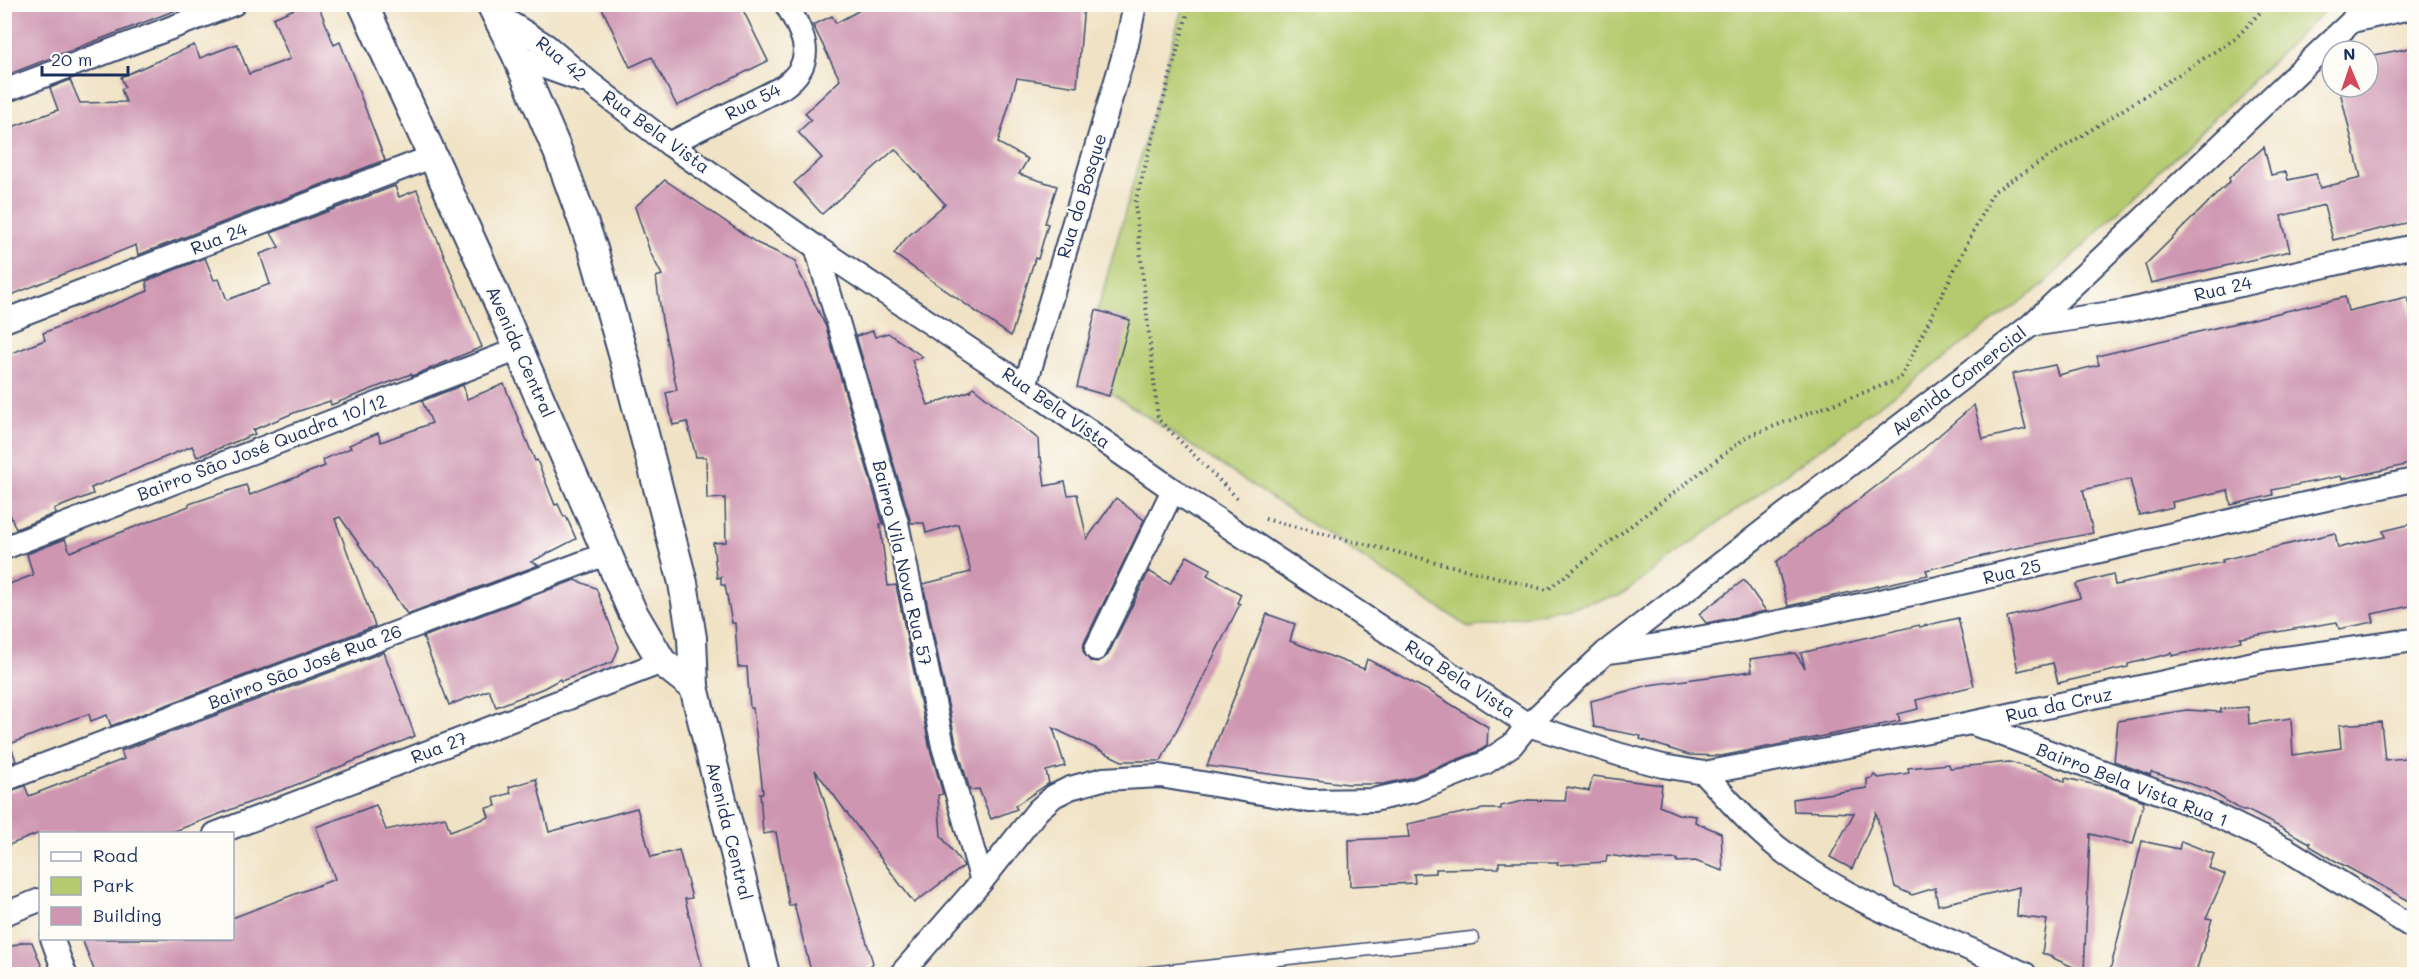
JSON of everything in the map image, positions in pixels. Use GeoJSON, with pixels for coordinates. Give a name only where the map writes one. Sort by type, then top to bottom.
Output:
{"type":"FeatureCollection","features":[{"type":"Feature","properties":{"kind":"street"},"geometry":{"type":"LineString","coordinates":[[4,91],[234,4]]}},
{"type":"Feature","properties":{"kind":"street","name":"Avenida Central"},"geometry":{"type":"LineString","coordinates":[[363,4],[434,156],[632,611],[662,662],[694,687]]}},
{"type":"Feature","properties":{"kind":"street","name":"Rua 54"},"geometry":{"type":"LineString","coordinates":[[669,144],[783,87],[799,74],[805,57],[805,45],[786,4]]}},
{"type":"Feature","properties":{"kind":"street","name":"Rua do Bosque"},"geometry":{"type":"LineString","coordinates":[[1025,386],[1124,55],[1135,4]]}},
{"type":"Feature","properties":{"kind":"street"},"geometry":{"type":"LineString","coordinates":[[2356,13],[2415,7]]}},
{"type":"Feature","properties":{"kind":"street","name":"Avenida Central"},"geometry":{"type":"LineString","coordinates":[[494,9],[558,152],[593,249],[625,361],[683,583],[692,638],[694,687],[765,975]]}},
{"type":"Feature","properties":{"kind":"street","name":"Rua 42"},"geometry":{"type":"LineString","coordinates":[[494,9],[548,46],[590,83]]}},
{"type":"Feature","properties":{"kind":"street","name":"Avenida Comercial"},"geometry":{"type":"LineString","coordinates":[[901,975],[982,881],[1038,810],[1054,796],[1085,783],[1103,779],[1160,776],[1309,801],[1373,800],[1414,791],[1485,763],[1512,745],[1528,724],[1606,652],[2031,325],[2356,13]]}},
{"type":"Feature","properties":{"kind":"street","name":"Rua 42"},"geometry":{"type":"LineString","coordinates":[[516,54],[541,66],[590,83]]}},
{"type":"Feature","properties":{"kind":"street","name":"Rua Bela Vista"},"geometry":{"type":"LineString","coordinates":[[590,83],[669,144],[816,247],[1025,386],[1173,490],[1528,724],[1632,758],[1704,773]]}},
{"type":"Feature","properties":{"kind":"street","name":"Rua 24"},"geometry":{"type":"LineString","coordinates":[[4,321],[434,156]]}},
{"type":"Feature","properties":{"kind":"street","name":"Rua 24"},"geometry":{"type":"LineString","coordinates":[[2031,325],[2125,311],[2415,246]]}},
{"type":"Feature","properties":{"kind":"street","name":"Bairro Vila Nova Rua 57"},"geometry":{"type":"LineString","coordinates":[[816,247],[897,523],[944,746],[982,881]]}},
{"type":"Feature","properties":{"kind":"street","name":"Bairro São José Quadra 10/12"},"geometry":{"type":"LineString","coordinates":[[4,548],[519,349]]}},
{"type":"Feature","properties":{"kind":"street","name":"Rua 25"},"geometry":{"type":"LineString","coordinates":[[1606,652],[1666,645],[2016,572],[2275,510],[2415,480]]}},
{"type":"Feature","properties":{"kind":"street"},"geometry":{"type":"LineString","coordinates":[[1096,649],[1173,490]]}},
{"type":"Feature","properties":{"kind":"street","name":"Bairro São José Rua 26"},"geometry":{"type":"LineString","coordinates":[[4,780],[606,554]]}},
{"type":"Feature","properties":{"kind":"street","name":"Rua da Cruz"},"geometry":{"type":"LineString","coordinates":[[1704,773],[1971,723],[2263,661],[2415,640]]}},
{"type":"Feature","properties":{"kind":"street","name":"Rua 27"},"geometry":{"type":"LineString","coordinates":[[220,832],[662,662]]}},
{"type":"Feature","properties":{"kind":"street","name":"Bairro Bela Vista Rua 1"},"geometry":{"type":"LineString","coordinates":[[1971,723],[2199,807],[2286,849],[2415,928]]}},
{"type":"Feature","properties":{"kind":"street"},"geometry":{"type":"LineString","coordinates":[[1704,773],[1744,819],[1788,855],[1839,889],[1903,922],[2025,975]]}},
{"type":"Feature","properties":{"kind":"street"},"geometry":{"type":"LineString","coordinates":[[4,914],[39,904]]}},
{"type":"Feature","properties":{"kind":"street"},"geometry":{"type":"LineString","coordinates":[[52,940],[65,975]]}},
{"type":"Feature","properties":{"kind":"lane"},"geometry":{"type":"LineString","coordinates":[[1142,975],[1472,938]]}},
{"type":"Feature","properties":{"kind":"path"},"geometry":{"type":"LineString","coordinates":[[1190,4],[1135,203],[1158,419],[1246,508]]}},
{"type":"Feature","properties":{"kind":"path"},"geometry":{"type":"LineString","coordinates":[[1254,516],[1547,590],[1748,436],[1900,379],[1993,192],[2236,38],[2268,4]]}},
{"type":"Feature","properties":{"kind":"green space"},"geometry":{"type":"Polygon","coordinates":[[[1183,5],[2330,5],[2041,287],[1619,596],[1470,628],[1080,373],[1183,5]]]}},
{"type":"Feature","properties":{"kind":"building"},"geometry":{"type":"Polygon","coordinates":[[[4,4],[183,4],[184,7],[4,76],[4,4]]]}},
{"type":"Feature","properties":{"kind":"building"},"geometry":{"type":"Polygon","coordinates":[[[306,4],[318,4],[334,45],[340,42],[385,160],[138,255],[136,245],[4,298],[4,130],[58,110],[50,88],[70,80],[80,103],[126,102],[121,89],[125,87],[121,77],[194,45],[200,58],[237,44],[249,74],[290,59],[273,18],[306,4]]]}},
{"type":"Feature","properties":{"kind":"building"},"geometry":{"type":"Polygon","coordinates":[[[600,4],[740,4],[768,61],[677,106],[652,57],[630,67],[600,4]]]}},
{"type":"Feature","properties":{"kind":"building"},"geometry":{"type":"Polygon","coordinates":[[[871,4],[1084,4],[1077,87],[1017,78],[998,143],[1028,159],[1019,174],[1057,186],[1045,223],[1048,224],[1038,259],[1035,258],[1011,336],[894,254],[906,238],[945,204],[895,149],[822,214],[794,183],[822,158],[798,132],[811,120],[805,113],[840,80],[813,25],[832,16],[836,23],[871,4]]]}},
{"type":"Feature","properties":{"kind":"building"},"geometry":{"type":"Polygon","coordinates":[[[2415,47],[2415,221],[2333,240],[2324,205],[2281,216],[2290,251],[2151,283],[2145,265],[2230,181],[2229,178],[2264,147],[2271,175],[2286,172],[2288,180],[2316,174],[2320,188],[2361,178],[2342,99],[2380,99],[2380,54],[2415,47]]]}},
{"type":"Feature","properties":{"kind":"building"},"geometry":{"type":"Polygon","coordinates":[[[665,180],[757,243],[796,261],[796,266],[826,327],[883,524],[880,524],[888,586],[896,585],[930,749],[943,794],[938,795],[941,836],[964,866],[914,903],[815,770],[873,963],[862,975],[812,975],[794,904],[789,906],[776,832],[763,834],[760,793],[763,793],[753,708],[750,708],[747,667],[738,667],[735,623],[732,623],[725,585],[721,585],[721,577],[717,578],[713,543],[726,542],[725,498],[707,499],[706,457],[696,457],[687,422],[673,425],[666,393],[677,390],[662,320],[656,277],[662,275],[650,252],[635,207],[665,180]]]}},
{"type":"Feature","properties":{"kind":"building"},"geometry":{"type":"Polygon","coordinates":[[[395,186],[399,197],[417,190],[482,347],[412,376],[411,374],[331,405],[330,401],[296,412],[253,430],[255,434],[197,457],[192,446],[91,488],[93,494],[54,509],[56,513],[16,529],[4,500],[4,356],[45,340],[43,333],[148,291],[146,281],[205,258],[214,280],[219,279],[227,300],[270,284],[260,254],[279,247],[271,233],[395,186]]]}},
{"type":"Feature","properties":{"kind":"building"},"geometry":{"type":"Polygon","coordinates":[[[2345,297],[2348,311],[2407,297],[2415,331],[2415,463],[2342,479],[2341,476],[2272,490],[2273,495],[2231,505],[2228,490],[2172,502],[2173,507],[2139,515],[2130,479],[2083,490],[2093,533],[2011,549],[1926,570],[1928,575],[1788,606],[1776,562],[1907,463],[1974,405],[1983,439],[2026,429],[2012,374],[2055,365],[2058,375],[2099,365],[2097,356],[2345,297]]]}},
{"type":"Feature","properties":{"kind":"building"},"geometry":{"type":"Polygon","coordinates":[[[1096,310],[1130,320],[1109,396],[1077,387],[1096,310]]]}},
{"type":"Feature","properties":{"kind":"building"},"geometry":{"type":"Polygon","coordinates":[[[873,331],[875,337],[888,333],[923,357],[912,360],[928,405],[970,391],[973,387],[1038,439],[1045,486],[1065,482],[1068,495],[1077,494],[1087,539],[1116,498],[1144,520],[1084,643],[1083,651],[1090,661],[1098,662],[1108,655],[1149,571],[1170,584],[1187,556],[1211,569],[1207,575],[1241,594],[1237,603],[1240,604],[1161,761],[1122,761],[1053,728],[1065,766],[1046,771],[1049,783],[1015,806],[1017,809],[991,819],[979,789],[970,790],[956,743],[923,584],[971,572],[958,524],[926,533],[924,523],[911,523],[856,336],[873,331]]]}},
{"type":"Feature","properties":{"kind":"building"},"geometry":{"type":"Polygon","coordinates":[[[504,384],[555,505],[558,504],[564,517],[566,516],[576,539],[531,562],[539,565],[407,614],[340,517],[335,519],[375,626],[111,726],[107,715],[91,721],[89,714],[73,719],[10,744],[16,761],[4,765],[4,586],[33,575],[27,554],[65,539],[70,552],[189,506],[189,504],[246,485],[250,495],[325,466],[322,460],[378,433],[381,442],[432,423],[422,401],[463,385],[467,399],[504,384]]]}},
{"type":"Feature","properties":{"kind":"building"},"geometry":{"type":"Polygon","coordinates":[[[2412,524],[2415,536],[2415,605],[2372,614],[2374,622],[2339,629],[2337,622],[2240,638],[2241,641],[2172,656],[2172,653],[2128,664],[2128,667],[2058,683],[2053,663],[2018,671],[2007,617],[2080,598],[2076,584],[2113,574],[2115,585],[2223,562],[2222,560],[2335,533],[2338,548],[2385,537],[2383,531],[2412,524]]]}},
{"type":"Feature","properties":{"kind":"building"},"geometry":{"type":"Polygon","coordinates":[[[575,580],[596,588],[619,647],[613,662],[561,681],[560,679],[544,688],[496,707],[489,690],[449,705],[423,637],[575,580]]]}},
{"type":"Feature","properties":{"kind":"building"},"geometry":{"type":"Polygon","coordinates":[[[1744,580],[1766,611],[1706,623],[1699,614],[1744,580]]]}},
{"type":"Feature","properties":{"kind":"building"},"geometry":{"type":"Polygon","coordinates":[[[1267,614],[1295,624],[1290,641],[1364,669],[1367,659],[1431,692],[1488,727],[1487,746],[1410,778],[1384,784],[1348,784],[1207,766],[1267,614]]]}},
{"type":"Feature","properties":{"kind":"building"},"geometry":{"type":"Polygon","coordinates":[[[1958,618],[1974,686],[1916,700],[1918,709],[1898,714],[1900,721],[1721,756],[1689,755],[1640,739],[1641,736],[1594,727],[1591,701],[1649,685],[1752,671],[1750,659],[1795,653],[1805,668],[1801,653],[1958,618]]]}},
{"type":"Feature","properties":{"kind":"building"},"geometry":{"type":"Polygon","coordinates":[[[384,652],[415,736],[172,832],[39,832],[39,834],[4,847],[4,793],[25,786],[29,796],[124,759],[121,751],[384,652]]]}},
{"type":"Feature","properties":{"kind":"building"},"geometry":{"type":"Polygon","coordinates":[[[2248,707],[2249,724],[2291,718],[2293,755],[2341,748],[2339,725],[2381,722],[2385,760],[2415,757],[2415,904],[2332,859],[2310,846],[2310,843],[2249,811],[2243,811],[2207,789],[2151,772],[2150,775],[2114,761],[2118,721],[2187,710],[2221,712],[2221,709],[2248,707]]]}},
{"type":"Feature","properties":{"kind":"building"},"geometry":{"type":"Polygon","coordinates":[[[2009,762],[2048,773],[2065,782],[2065,778],[2110,788],[2144,801],[2133,844],[2090,834],[2084,972],[2042,953],[2047,920],[2017,916],[2019,887],[1938,905],[1935,888],[1912,895],[1895,887],[1876,813],[1852,869],[1830,857],[1854,813],[1794,811],[1793,799],[1867,788],[1867,779],[1874,775],[1879,778],[1909,773],[1908,768],[1949,764],[1950,768],[2009,762]]]}},
{"type":"Feature","properties":{"kind":"building"},"geometry":{"type":"Polygon","coordinates":[[[1593,776],[1662,785],[1659,806],[1678,814],[1696,816],[1695,822],[1721,833],[1723,871],[1695,861],[1644,860],[1607,855],[1606,862],[1557,865],[1558,862],[1499,862],[1499,868],[1436,869],[1436,873],[1414,874],[1415,883],[1350,886],[1349,840],[1409,837],[1407,824],[1483,809],[1501,809],[1501,806],[1528,800],[1565,801],[1567,787],[1589,791],[1593,776]]]}},
{"type":"Feature","properties":{"kind":"building"},"geometry":{"type":"Polygon","coordinates":[[[536,779],[549,832],[637,808],[651,857],[679,850],[692,898],[685,899],[704,975],[96,975],[82,940],[234,940],[234,917],[335,879],[316,827],[376,805],[386,830],[445,817],[450,831],[489,817],[486,808],[496,806],[494,798],[511,793],[509,787],[536,779]]]}},
{"type":"Feature","properties":{"kind":"building"},"geometry":{"type":"Polygon","coordinates":[[[2142,841],[2179,849],[2181,841],[2214,854],[2209,868],[2225,875],[2206,918],[2212,919],[2195,975],[2109,975],[2142,841]]]}},
{"type":"Feature","properties":{"kind":"building"},"geometry":{"type":"Polygon","coordinates":[[[23,942],[32,942],[45,975],[4,975],[4,949],[23,942]]]}}]}
